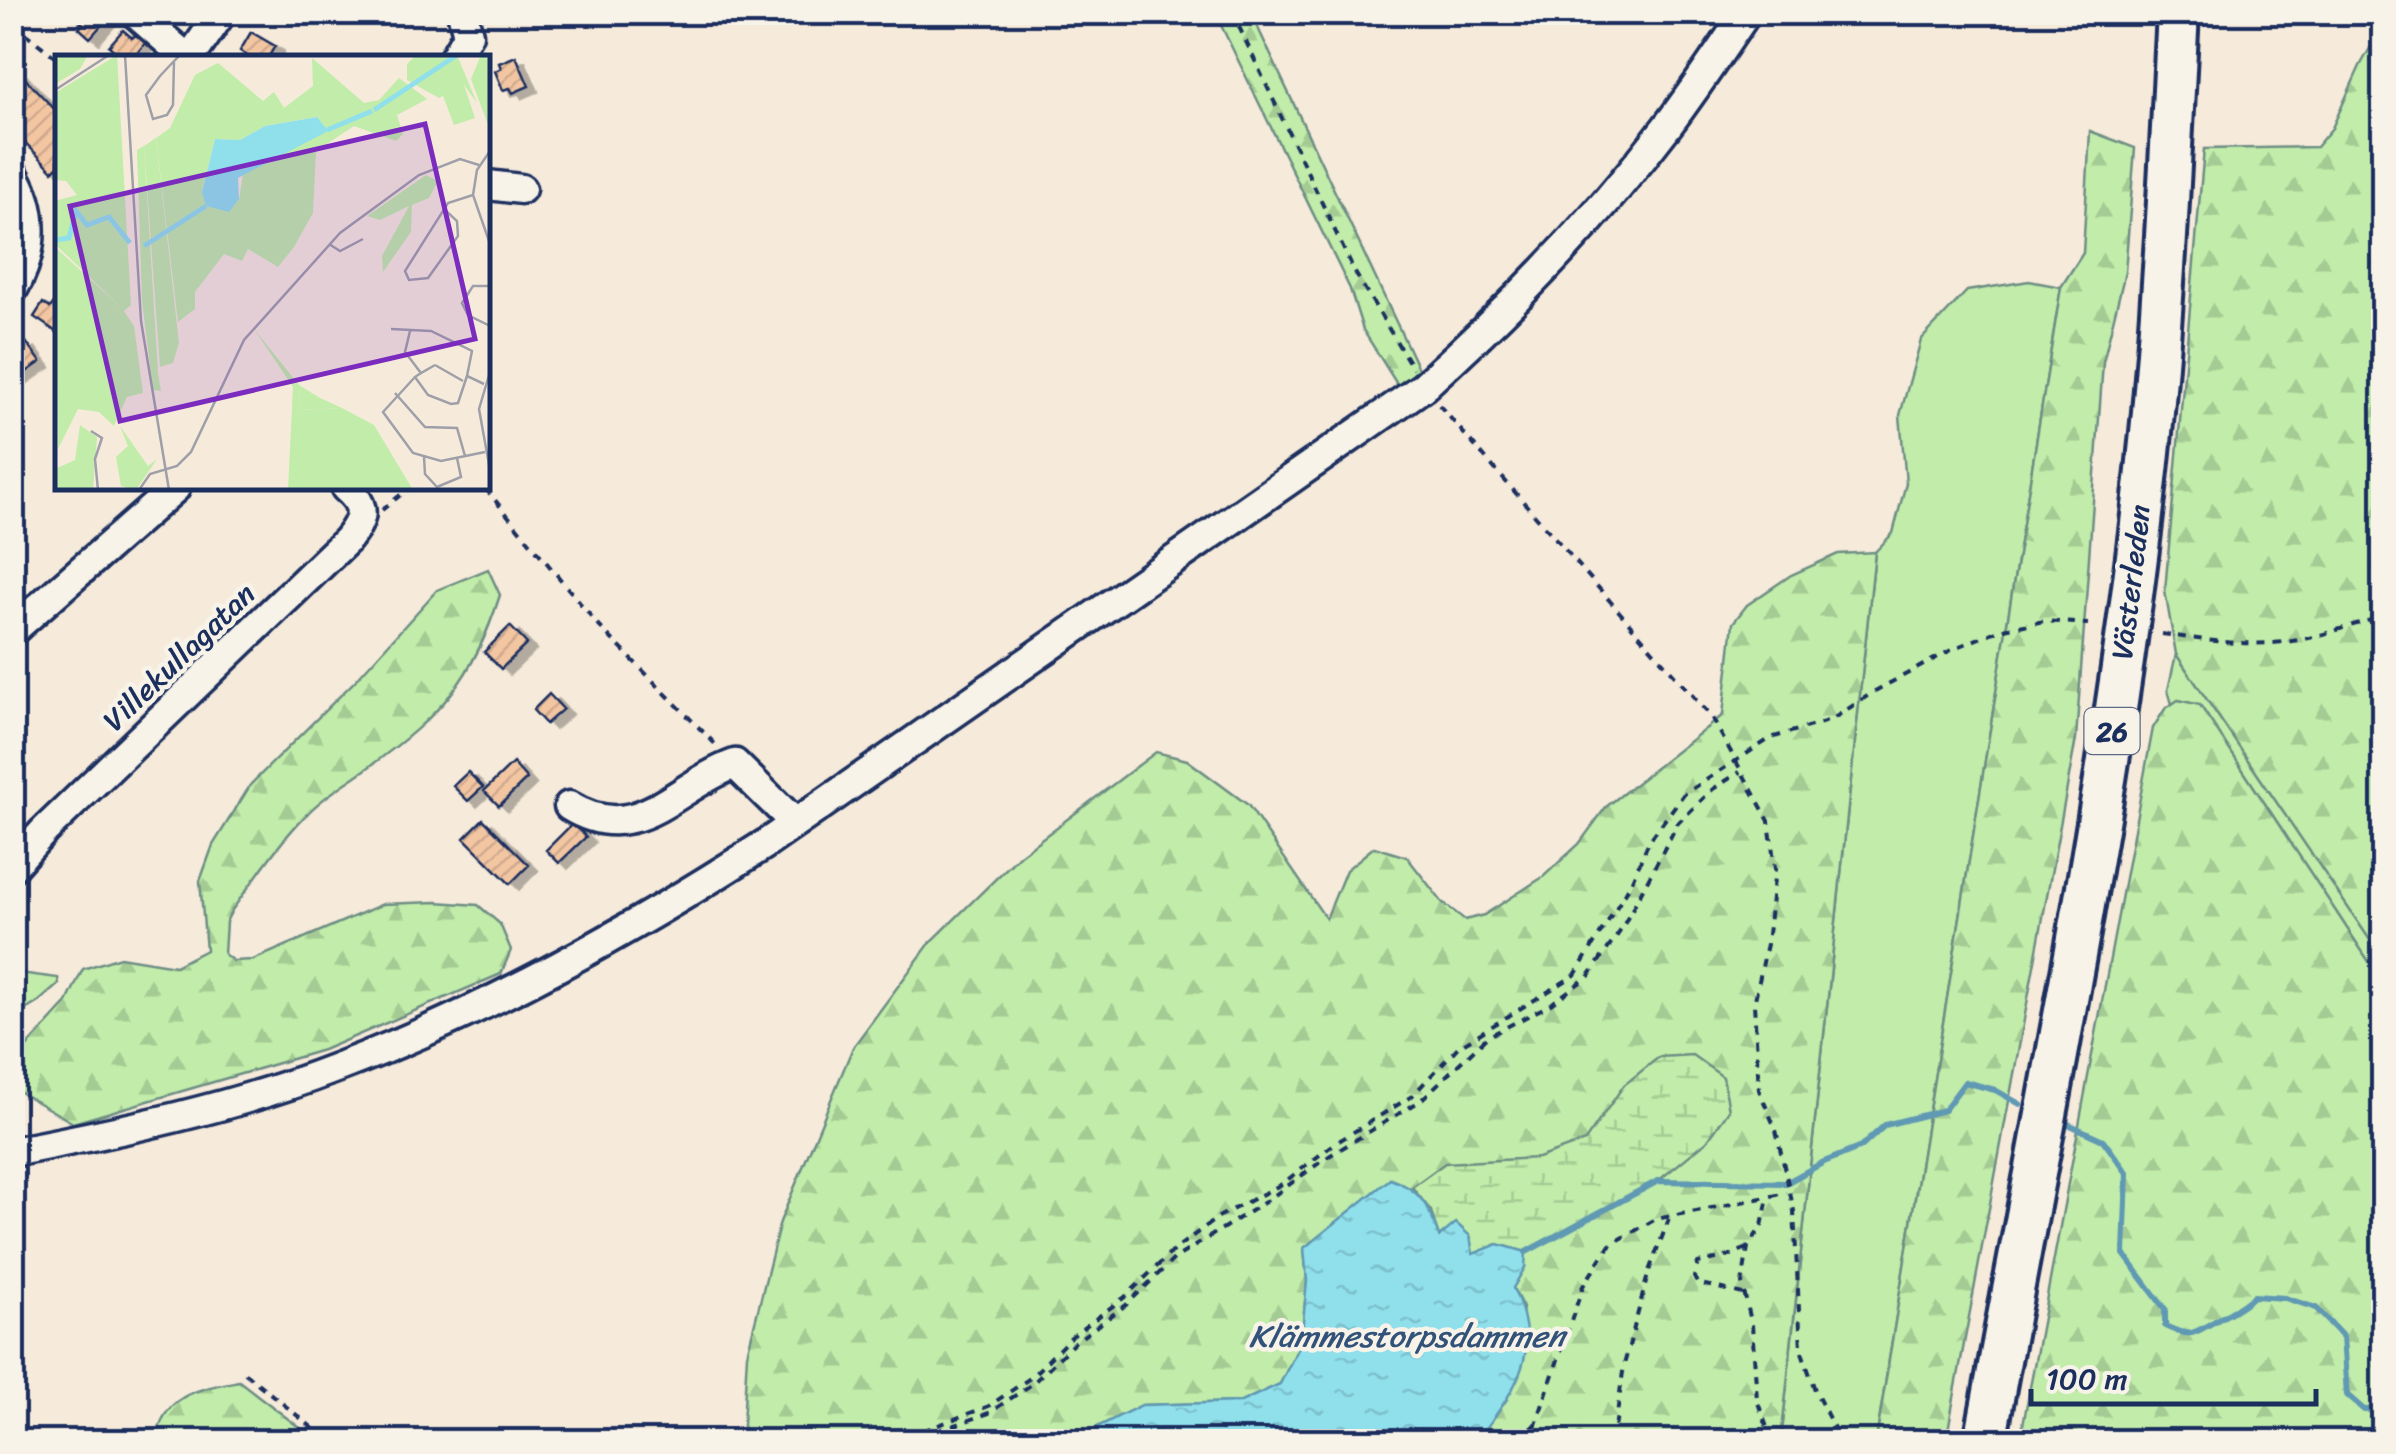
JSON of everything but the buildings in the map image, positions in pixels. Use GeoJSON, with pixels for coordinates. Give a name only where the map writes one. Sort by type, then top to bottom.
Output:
{"type":"FeatureCollection","features":[{"type":"Feature","properties":{"kind":"highway","name":"Västerleden"},"geometry":{"type":"LineString","coordinates":[[1972,1442],[2050,1024],[2097,743],[2115,608],[2138,408],[2162,12]]}},
{"type":"Feature","properties":{"kind":"highway","name":"Västerleden"},"geometry":{"type":"LineString","coordinates":[[1986,1442],[2082,916],[2126,628],[2153,411],[2178,12]]}},
{"type":"Feature","properties":{"kind":"street"},"geometry":{"type":"LineString","coordinates":[[134,12],[184,55]]}},
{"type":"Feature","properties":{"kind":"street"},"geometry":{"type":"LineString","coordinates":[[190,55],[222,12]]}},
{"type":"Feature","properties":{"kind":"street"},"geometry":{"type":"LineString","coordinates":[[456,55],[468,34],[462,12]]}},
{"type":"Feature","properties":{"kind":"street"},"geometry":{"type":"LineString","coordinates":[[12,1152],[131,1128],[334,1069],[456,1018],[710,880],[1423,387],[1478,339],[1580,233],[1668,126],[1747,12]]}},
{"type":"Feature","properties":{"kind":"street"},"geometry":{"type":"LineString","coordinates":[[12,172],[24,192],[30,224],[28,254],[12,291]]}},
{"type":"Feature","properties":{"kind":"street"},"geometry":{"type":"LineString","coordinates":[[490,186],[521,189]]}},
{"type":"Feature","properties":{"kind":"street"},"geometry":{"type":"LineString","coordinates":[[12,631],[173,490]]}},
{"type":"Feature","properties":{"kind":"street"},"geometry":{"type":"LineString","coordinates":[[348,490],[360,501],[363,514]]}},
{"type":"Feature","properties":{"kind":"street","name":"Villekullagatan"},"geometry":{"type":"LineString","coordinates":[[12,867],[44,831],[347,540],[363,514]]}},
{"type":"Feature","properties":{"kind":"street"},"geometry":{"type":"LineString","coordinates":[[569,806],[584,816],[624,822],[649,813],[735,764],[795,824]]}},
{"type":"Feature","properties":{"kind":"path"},"geometry":{"type":"LineString","coordinates":[[1232,12],[1354,271],[1423,387],[1712,718],[1769,821],[1776,869],[1754,1004],[1759,1090],[1776,1130],[1795,1221],[1801,1349],[1816,1393],[1841,1442]]}},
{"type":"Feature","properties":{"kind":"path"},"geometry":{"type":"LineString","coordinates":[[12,23],[55,57]]}},
{"type":"Feature","properties":{"kind":"path"},"geometry":{"type":"LineString","coordinates":[[363,514],[385,510],[408,490]]}},
{"type":"Feature","properties":{"kind":"path"},"geometry":{"type":"LineString","coordinates":[[487,490],[599,626],[735,764]]}},
{"type":"Feature","properties":{"kind":"path"},"geometry":{"type":"LineString","coordinates":[[2162,634],[2272,644],[2310,638],[2384,617]]}},
{"type":"Feature","properties":{"kind":"path"},"geometry":{"type":"LineString","coordinates":[[894,1442],[989,1406],[1030,1378],[1071,1337],[1125,1297],[1175,1249],[1220,1216],[1282,1184],[1334,1144],[1412,1096],[1458,1047],[1575,976],[1629,887],[1649,841],[1683,795],[1771,738],[1831,720],[1955,648],[1999,630],[2044,621],[2088,624]]}},
{"type":"Feature","properties":{"kind":"path"},"geometry":{"type":"LineString","coordinates":[[907,1442],[989,1412],[1032,1384],[1075,1342],[1126,1305],[1174,1260],[1328,1156],[1420,1101],[1487,1037],[1551,1004],[1589,976],[1622,930],[1678,823],[1714,789],[1741,772]]}},
{"type":"Feature","properties":{"kind":"path"},"geometry":{"type":"LineString","coordinates":[[1530,1442],[1583,1286],[1610,1244],[1656,1219],[1789,1193]]}},
{"type":"Feature","properties":{"kind":"path"},"geometry":{"type":"LineString","coordinates":[[1767,1442],[1768,1430],[1757,1400],[1752,1325],[1742,1294],[1748,1247],[1762,1226],[1768,1198]]}},
{"type":"Feature","properties":{"kind":"path"},"geometry":{"type":"LineString","coordinates":[[1613,1442],[1624,1365],[1670,1217]]}},
{"type":"Feature","properties":{"kind":"path"},"geometry":{"type":"LineString","coordinates":[[1742,1294],[1698,1283],[1695,1270],[1698,1263],[1730,1256],[1748,1247]]}},
{"type":"Feature","properties":{"kind":"path"},"geometry":{"type":"LineString","coordinates":[[244,1373],[330,1442]]}},
{"type":"Feature","properties":{"kind":"path"},"geometry":{"type":"LineString","coordinates":[[1518,1442],[1537,1423]]}},
{"type":"Feature","properties":{"kind":"green space"},"geometry":{"type":"Polygon","coordinates":[[[1215,13],[1251,13],[1421,375],[1400,389],[1363,330],[1350,289],[1215,13]]]}},
{"type":"Feature","properties":{"kind":"green space"},"geometry":{"type":"Polygon","coordinates":[[[2383,25],[2384,959],[2176,654],[2165,591],[2204,149],[2316,147],[2332,128],[2383,25]]]}},
{"type":"Feature","properties":{"kind":"green space"},"geometry":{"type":"Polygon","coordinates":[[[2090,131],[2135,148],[2125,272],[2103,362],[2076,739],[1946,1441],[1876,1441],[2061,287],[2083,253],[2090,131]]]}},
{"type":"Feature","properties":{"kind":"green space"},"geometry":{"type":"Polygon","coordinates":[[[2029,281],[2061,287],[1876,1441],[1781,1442],[1875,552],[1893,533],[1906,483],[1900,415],[1921,340],[1967,291],[2029,281]]]}},
{"type":"Feature","properties":{"kind":"green space"},"geometry":{"type":"Polygon","coordinates":[[[1875,552],[1781,1441],[1477,1441],[1507,1399],[1523,1308],[1513,1288],[1525,1267],[1472,1255],[1439,1238],[1431,1211],[1391,1179],[1304,1248],[1307,1281],[1301,1342],[1280,1384],[1241,1402],[1142,1405],[1085,1433],[1056,1441],[742,1442],[747,1354],[780,1222],[853,1047],[930,943],[1020,855],[1156,752],[1187,760],[1248,805],[1326,919],[1346,870],[1374,847],[1407,857],[1442,902],[1465,920],[1484,915],[1543,877],[1579,844],[1606,807],[1723,715],[1733,623],[1747,605],[1791,575],[1838,554],[1875,552]]]}},
{"type":"Feature","properties":{"kind":"green space"},"geometry":{"type":"Polygon","coordinates":[[[488,569],[500,595],[465,673],[416,730],[322,800],[287,836],[232,910],[226,922],[224,954],[233,961],[253,960],[383,904],[478,905],[500,924],[511,950],[501,974],[323,1050],[73,1123],[13,1088],[13,1062],[66,1004],[83,969],[120,957],[175,966],[206,950],[200,881],[213,845],[251,784],[353,683],[437,590],[488,569]]]}},
{"type":"Feature","properties":{"kind":"green space"},"geometry":{"type":"Polygon","coordinates":[[[2176,654],[2383,959],[2383,983],[2200,705],[2179,700],[2172,704],[2168,690],[2176,654]]]}},
{"type":"Feature","properties":{"kind":"green space"},"geometry":{"type":"Polygon","coordinates":[[[2178,700],[2200,705],[2383,983],[2383,1441],[2020,1441],[2153,728],[2165,709],[2178,700]]]}},
{"type":"Feature","properties":{"kind":"green space"},"geometry":{"type":"Polygon","coordinates":[[[12,972],[58,978],[59,984],[13,1017],[12,972]]]}},
{"type":"Feature","properties":{"kind":"green space"},"geometry":{"type":"Polygon","coordinates":[[[1692,1055],[1723,1077],[1729,1110],[1707,1141],[1658,1181],[1526,1252],[1498,1244],[1472,1255],[1439,1238],[1431,1211],[1412,1187],[1445,1163],[1538,1158],[1585,1141],[1624,1085],[1659,1057],[1692,1055]]]}},
{"type":"Feature","properties":{"kind":"green space"},"geometry":{"type":"Polygon","coordinates":[[[239,1381],[317,1441],[156,1441],[166,1413],[175,1403],[197,1391],[239,1381]]]}},
{"type":"Feature","properties":{"kind":"water","name":"Klämmestorpsdammen"},"geometry":{"type":"Polygon","coordinates":[[[1390,1179],[1409,1188],[1423,1201],[1439,1237],[1456,1223],[1470,1236],[1473,1254],[1498,1244],[1526,1252],[1525,1267],[1513,1288],[1522,1311],[1526,1351],[1514,1387],[1477,1441],[1056,1441],[1085,1433],[1142,1405],[1241,1402],[1280,1384],[1301,1342],[1307,1281],[1304,1248],[1390,1179]]]}},
{"type":"Feature","properties":{"kind":"waterway"},"geometry":{"type":"LineString","coordinates":[[1526,1252],[1658,1181],[1786,1183],[1861,1147],[1885,1125],[1944,1110],[1965,1082],[1995,1090],[2020,1104]]}},
{"type":"Feature","properties":{"kind":"waterway"},"geometry":{"type":"LineString","coordinates":[[2066,1123],[2103,1140],[2127,1173],[2124,1254],[2165,1309],[2165,1326],[2194,1333],[2254,1296],[2285,1298],[2316,1308],[2343,1337],[2347,1395],[2364,1410],[2384,1409]]}}]}
